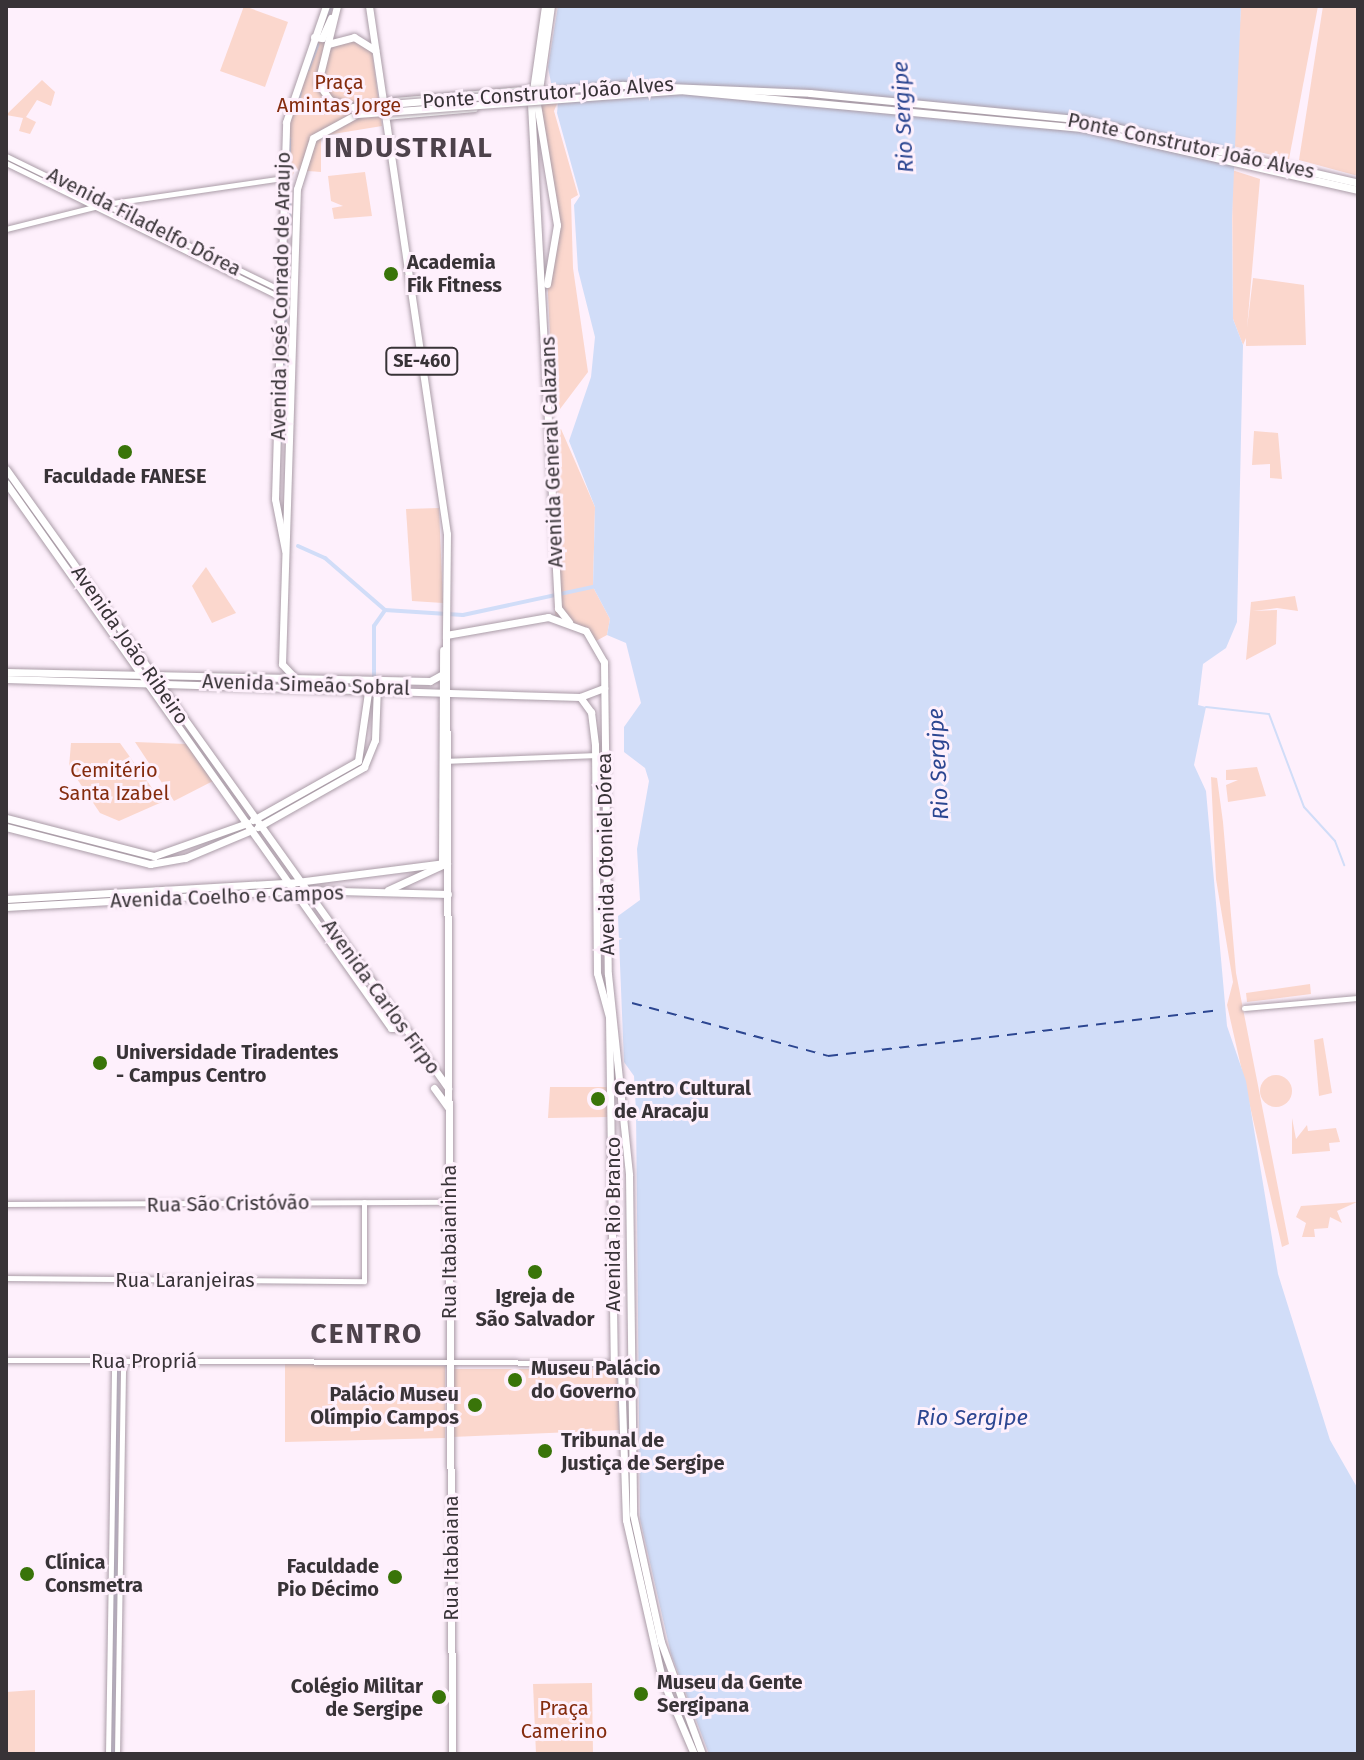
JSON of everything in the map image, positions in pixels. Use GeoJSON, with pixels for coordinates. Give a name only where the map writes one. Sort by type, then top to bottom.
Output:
{"type":"FeatureCollection","features":[{"type":"Feature","properties":{"kind":"main road","name":"Avenida José Conrado de Araujo"},"geometry":{"type":"LineString","coordinates":[[285,546],[282,294],[286,122],[326,6]]}},
{"type":"Feature","properties":{"kind":"main road"},"geometry":{"type":"LineString","coordinates":[[337,6],[317,77],[326,97],[355,110]]}},
{"type":"Feature","properties":{"kind":"main road","name":"SE-460"},"geometry":{"type":"LineString","coordinates":[[369,6],[447,534],[448,626],[442,673],[445,689]]}},
{"type":"Feature","properties":{"kind":"main road","name":"Avenida General Calazans"},"geometry":{"type":"LineString","coordinates":[[545,6],[534,88],[557,596],[558,610],[571,624]]}},
{"type":"Feature","properties":{"kind":"main road","name":"Avenida General Calazans"},"geometry":{"type":"LineString","coordinates":[[534,88],[551,6]]}},
{"type":"Feature","properties":{"kind":"main road"},"geometry":{"type":"LineString","coordinates":[[314,37],[322,38],[334,17]]}},
{"type":"Feature","properties":{"kind":"main road"},"geometry":{"type":"LineString","coordinates":[[326,45],[348,36],[375,50]]}},
{"type":"Feature","properties":{"kind":"main road","name":"Ponte Construtor João Alves"},"geometry":{"type":"LineString","coordinates":[[355,110],[622,85],[810,93],[1084,120],[1358,183]]}},
{"type":"Feature","properties":{"kind":"main road","name":"Ponte Construtor João Alves"},"geometry":{"type":"LineString","coordinates":[[355,110],[680,90],[1083,128],[1358,190]]}},
{"type":"Feature","properties":{"kind":"main road","name":"Avenida General Calazans"},"geometry":{"type":"LineString","coordinates":[[535,107],[557,225],[545,294]]}},
{"type":"Feature","properties":{"kind":"main road","name":"Avenida José Conrado de Araujo"},"geometry":{"type":"LineString","coordinates":[[285,546],[275,499],[300,164],[319,133],[355,110]]}},
{"type":"Feature","properties":{"kind":"main road"},"geometry":{"type":"LineString","coordinates":[[541,224],[557,225]]}},
{"type":"Feature","properties":{"kind":"main road"},"geometry":{"type":"LineString","coordinates":[[285,231],[293,254]]}},
{"type":"Feature","properties":{"kind":"main road","name":"Avenida João Ribeiro"},"geometry":{"type":"LineString","coordinates":[[6,469],[252,825]]}},
{"type":"Feature","properties":{"kind":"main road","name":"Avenida João Ribeiro"},"geometry":{"type":"LineString","coordinates":[[6,483],[149,678]]}},
{"type":"Feature","properties":{"kind":"main road","name":"Avenida Simeão Sobral"},"geometry":{"type":"LineString","coordinates":[[278,678],[282,664],[285,546]]}},
{"type":"Feature","properties":{"kind":"main road"},"geometry":{"type":"LineString","coordinates":[[445,689],[446,635],[525,617],[571,624]]}},
{"type":"Feature","properties":{"kind":"main road","name":"Avenida Otoniel Dórea"},"geometry":{"type":"LineString","coordinates":[[571,624],[586,631],[602,653],[613,1082]]}},
{"type":"Feature","properties":{"kind":"main road"},"geometry":{"type":"LineString","coordinates":[[282,664],[295,678]]}},
{"type":"Feature","properties":{"kind":"main road","name":"Avenida Simeão Sobral"},"geometry":{"type":"LineString","coordinates":[[6,672],[249,683],[433,681],[442,673]]}},
{"type":"Feature","properties":{"kind":"main road"},"geometry":{"type":"LineString","coordinates":[[249,683],[278,678]]}},
{"type":"Feature","properties":{"kind":"main road","name":"Avenida Simeão Sobral"},"geometry":{"type":"LineString","coordinates":[[6,679],[295,678],[580,697],[604,688]]}},
{"type":"Feature","properties":{"kind":"main road"},"geometry":{"type":"LineString","coordinates":[[6,827],[150,864],[185,858],[252,825],[358,761],[373,683]]}},
{"type":"Feature","properties":{"kind":"main road","name":"Rua Itabaianinha"},"geometry":{"type":"LineString","coordinates":[[445,689],[450,1362]]}},
{"type":"Feature","properties":{"kind":"main road","name":"Avenida Otoniel Dórea"},"geometry":{"type":"LineString","coordinates":[[580,697],[591,712],[595,755],[597,973],[608,1008],[613,1082]]}},
{"type":"Feature","properties":{"kind":"main road"},"geometry":{"type":"LineString","coordinates":[[6,818],[154,856],[252,825]]}},
{"type":"Feature","properties":{"kind":"main road","name":"Avenida Carlos Firpo"},"geometry":{"type":"LineString","coordinates":[[252,825],[448,1088]]}},
{"type":"Feature","properties":{"kind":"main road"},"geometry":{"type":"LineString","coordinates":[[380,892],[444,863]]}},
{"type":"Feature","properties":{"kind":"main road","name":"Avenida Coelho e Campos"},"geometry":{"type":"LineString","coordinates":[[6,899],[293,882],[444,863]]}},
{"type":"Feature","properties":{"kind":"main road","name":"Avenida Carlos Firpo"},"geometry":{"type":"LineString","coordinates":[[299,890],[388,1023],[402,1028]]}},
{"type":"Feature","properties":{"kind":"main road","name":"Avenida Coelho e Campos"},"geometry":{"type":"LineString","coordinates":[[6,907],[299,890],[448,894]]}},
{"type":"Feature","properties":{"kind":"main road","name":"Avenida Rio Branco"},"geometry":{"type":"LineString","coordinates":[[613,1082],[627,1139],[633,1514],[661,1642],[702,1754]]}},
{"type":"Feature","properties":{"kind":"main road","name":"Avenida Rio Branco"},"geometry":{"type":"LineString","coordinates":[[613,1082],[616,1366],[627,1530],[662,1679],[694,1754]]}},
{"type":"Feature","properties":{"kind":"main road"},"geometry":{"type":"LineString","coordinates":[[434,1088],[449,1109]]}},
{"type":"Feature","properties":{"kind":"main road","name":"Rua Itabaiana"},"geometry":{"type":"LineString","coordinates":[[450,1362],[452,1754]]}},
{"type":"Feature","properties":{"kind":"street"},"geometry":{"type":"LineString","coordinates":[[382,101],[534,88]]}},
{"type":"Feature","properties":{"kind":"street"},"geometry":{"type":"LineString","coordinates":[[384,117],[535,107]]}},
{"type":"Feature","properties":{"kind":"street","name":"Avenida Filadelfo Dórea"},"geometry":{"type":"LineString","coordinates":[[6,156],[110,203],[282,294]]}},
{"type":"Feature","properties":{"kind":"street","name":"Avenida Filadelfo Dórea"},"geometry":{"type":"LineString","coordinates":[[6,163],[101,205],[282,294]]}},
{"type":"Feature","properties":{"kind":"street"},"geometry":{"type":"LineString","coordinates":[[6,229],[110,203],[286,178]]}},
{"type":"Feature","properties":{"kind":"street"},"geometry":{"type":"LineString","coordinates":[[444,761],[595,755]]}},
{"type":"Feature","properties":{"kind":"street"},"geometry":{"type":"LineString","coordinates":[[1244,1008],[1358,998]]}},
{"type":"Feature","properties":{"kind":"street","name":"Rua Laranjeiras"},"geometry":{"type":"LineString","coordinates":[[6,1278],[364,1281],[364,1202]]}},
{"type":"Feature","properties":{"kind":"street","name":"Rua São Cristóvão"},"geometry":{"type":"LineString","coordinates":[[6,1204],[449,1202]]}},
{"type":"Feature","properties":{"kind":"street","name":"Rua Propriá"},"geometry":{"type":"LineString","coordinates":[[6,1360],[616,1366],[630,1363]]}},
{"type":"Feature","properties":{"kind":"street"},"geometry":{"type":"LineString","coordinates":[[108,1754],[117,1363]]}},
{"type":"Feature","properties":{"kind":"street"},"geometry":{"type":"LineString","coordinates":[[117,1363],[117,1754]]}},
{"type":"Feature","properties":{"kind":"green space"},"geometry":{"type":"Polygon","coordinates":[[[244,6],[288,22],[265,87],[220,71],[244,6]]]}},
{"type":"Feature","properties":{"kind":"green space"},"geometry":{"type":"Polygon","coordinates":[[[1241,6],[1318,6],[1289,159],[1233,146],[1241,6]]]}},
{"type":"Feature","properties":{"kind":"green space"},"geometry":{"type":"Polygon","coordinates":[[[1323,6],[1358,6],[1358,176],[1299,160],[1323,6]]]}},
{"type":"Feature","properties":{"kind":"green space","name":"Praça Amintas Jorge"},"geometry":{"type":"Polygon","coordinates":[[[321,34],[325,43],[356,39],[372,51],[382,126],[321,136],[321,172],[295,170],[291,179],[289,125],[321,34]]]}},
{"type":"Feature","properties":{"kind":"green space"},"geometry":{"type":"Polygon","coordinates":[[[42,80],[55,92],[51,106],[37,100],[26,117],[36,122],[30,134],[19,131],[23,118],[6,115],[42,80]]]}},
{"type":"Feature","properties":{"kind":"green space"},"geometry":{"type":"Polygon","coordinates":[[[558,101],[554,111],[578,195],[571,199],[573,268],[588,372],[554,417],[547,273],[558,238],[539,102],[558,101]]]}},
{"type":"Feature","properties":{"kind":"green space"},"geometry":{"type":"Polygon","coordinates":[[[1232,170],[1260,179],[1247,328],[1253,278],[1304,285],[1306,345],[1246,346],[1246,338],[1243,345],[1233,319],[1232,170]]]}},
{"type":"Feature","properties":{"kind":"green space"},"geometry":{"type":"Polygon","coordinates":[[[365,172],[372,216],[334,219],[332,208],[343,206],[331,201],[328,176],[365,172]]]}},
{"type":"Feature","properties":{"kind":"green space"},"geometry":{"type":"Polygon","coordinates":[[[561,429],[595,507],[593,587],[610,619],[607,635],[596,641],[555,615],[552,435],[561,429]]]}},
{"type":"Feature","properties":{"kind":"green space"},"geometry":{"type":"Polygon","coordinates":[[[1254,431],[1278,433],[1282,479],[1270,478],[1270,464],[1252,465],[1254,431]]]}},
{"type":"Feature","properties":{"kind":"green space"},"geometry":{"type":"Polygon","coordinates":[[[439,508],[443,603],[412,601],[406,509],[439,508]]]}},
{"type":"Feature","properties":{"kind":"green space"},"geometry":{"type":"Polygon","coordinates":[[[206,567],[236,613],[212,623],[192,586],[206,567]]]}},
{"type":"Feature","properties":{"kind":"green space"},"geometry":{"type":"Polygon","coordinates":[[[1295,596],[1298,611],[1277,608],[1253,611],[1277,610],[1276,644],[1246,660],[1251,602],[1295,596]]]}},
{"type":"Feature","properties":{"kind":"green space"},"geometry":{"type":"Polygon","coordinates":[[[135,742],[186,744],[213,781],[174,801],[135,742]]]}},
{"type":"Feature","properties":{"kind":"green space","name":"Cemitério Santa Izabel"},"geometry":{"type":"Polygon","coordinates":[[[71,743],[120,743],[162,802],[119,821],[100,813],[69,767],[71,743]]]}},
{"type":"Feature","properties":{"kind":"green space"},"geometry":{"type":"Polygon","coordinates":[[[1257,767],[1266,796],[1228,802],[1226,785],[1238,780],[1226,780],[1226,770],[1257,767]]]}},
{"type":"Feature","properties":{"kind":"green space"},"geometry":{"type":"Polygon","coordinates":[[[1211,777],[1217,778],[1223,822],[1236,973],[1289,1244],[1282,1247],[1227,1005],[1233,982],[1216,879],[1211,777]]]}},
{"type":"Feature","properties":{"kind":"green space"},"geometry":{"type":"Polygon","coordinates":[[[1310,984],[1311,994],[1247,1002],[1246,993],[1310,984]]]}},
{"type":"Feature","properties":{"kind":"green space"},"geometry":{"type":"Polygon","coordinates":[[[1323,1038],[1332,1093],[1319,1096],[1314,1040],[1323,1038]]]}},
{"type":"Feature","properties":{"kind":"green space"},"geometry":{"type":"Polygon","coordinates":[[[1276,1075],[1287,1080],[1292,1091],[1287,1102],[1276,1107],[1265,1102],[1260,1091],[1265,1080],[1276,1075]]]}},
{"type":"Feature","properties":{"kind":"green space"},"geometry":{"type":"Polygon","coordinates":[[[550,1087],[607,1087],[609,1117],[548,1118],[550,1087]]]}},
{"type":"Feature","properties":{"kind":"green space"},"geometry":{"type":"Polygon","coordinates":[[[1292,1118],[1296,1139],[1307,1125],[1308,1131],[1336,1128],[1340,1142],[1329,1143],[1330,1151],[1292,1154],[1292,1118]]]}},
{"type":"Feature","properties":{"kind":"green space"},"geometry":{"type":"Polygon","coordinates":[[[1357,1202],[1337,1211],[1342,1223],[1330,1217],[1328,1228],[1314,1229],[1315,1237],[1302,1237],[1306,1223],[1296,1217],[1301,1206],[1357,1202]]]}},
{"type":"Feature","properties":{"kind":"green space"},"geometry":{"type":"Polygon","coordinates":[[[285,1364],[445,1366],[445,1438],[285,1442],[285,1364]]]}},
{"type":"Feature","properties":{"kind":"green space"},"geometry":{"type":"Polygon","coordinates":[[[452,1369],[610,1369],[617,1375],[619,1430],[452,1437],[452,1369]]]}},
{"type":"Feature","properties":{"kind":"green space","name":"Praça Camerino"},"geometry":{"type":"Polygon","coordinates":[[[592,1683],[593,1754],[536,1754],[533,1684],[592,1683]]]}},
{"type":"Feature","properties":{"kind":"green space"},"geometry":{"type":"Polygon","coordinates":[[[35,1690],[35,1754],[6,1754],[6,1692],[35,1690]]]}},
{"type":"Feature","properties":{"kind":"water","name":"Rio Sergipe"},"geometry":{"type":"Polygon","coordinates":[[[558,6],[1241,6],[1232,218],[1233,319],[1243,345],[1237,622],[1226,648],[1203,664],[1198,705],[1206,707],[1194,765],[1206,791],[1227,1026],[1246,1081],[1278,1274],[1330,1440],[1358,1489],[1358,1754],[709,1754],[671,1654],[640,1519],[636,1111],[634,1076],[624,1062],[618,916],[640,900],[637,849],[649,781],[645,768],[624,752],[624,727],[641,703],[626,643],[607,635],[610,619],[593,587],[595,507],[569,441],[591,377],[595,337],[578,270],[574,205],[580,196],[557,113],[560,85],[551,83],[548,67],[558,6]]]}},
{"type":"Feature","properties":{"kind":"waterway"},"geometry":{"type":"LineString","coordinates":[[324,26],[331,6]]}},
{"type":"Feature","properties":{"kind":"waterway"},"geometry":{"type":"LineString","coordinates":[[308,69],[317,45]]}},
{"type":"Feature","properties":{"kind":"waterway"},"geometry":{"type":"LineString","coordinates":[[297,104],[300,92]]}},
{"type":"Feature","properties":{"kind":"waterway"},"geometry":{"type":"LineString","coordinates":[[289,139],[289,229]]}},
{"type":"Feature","properties":{"kind":"waterway"},"geometry":{"type":"LineString","coordinates":[[6,159],[19,165]]}},
{"type":"Feature","properties":{"kind":"waterway"},"geometry":{"type":"LineString","coordinates":[[190,248],[221,264]]}},
{"type":"Feature","properties":{"kind":"waterway"},"geometry":{"type":"LineString","coordinates":[[280,443],[288,259]]}},
{"type":"Feature","properties":{"kind":"waterway"},"geometry":{"type":"LineString","coordinates":[[298,546],[325,558],[385,610],[463,615],[593,587]]}},
{"type":"Feature","properties":{"kind":"waterway"},"geometry":{"type":"LineString","coordinates":[[374,689],[374,626],[385,610]]}},
{"type":"Feature","properties":{"kind":"waterway"},"geometry":{"type":"LineString","coordinates":[[1206,707],[1269,714],[1304,807],[1335,841],[1344,865]]}},
{"type":"Feature","properties":{"kind":"waterway"},"geometry":{"type":"LineString","coordinates":[[249,827],[280,811]]}},
{"type":"Feature","properties":{"kind":"waterway"},"geometry":{"type":"LineString","coordinates":[[140,859],[159,860]]}},
{"type":"Feature","properties":{"kind":"waterway"},"geometry":{"type":"LineString","coordinates":[[113,1754],[118,1365]]}},
{"type":"Feature","properties":{"kind":"ferry route"},"geometry":{"type":"LineString","coordinates":[[632,1003],[828,1056],[1218,1010]]}},
{"type":"Feature","properties":{"kind":"place","name":"Academia Fik Fitness"},"geometry":{"type":"Point","coordinates":[391,274]}},
{"type":"Feature","properties":{"kind":"place","name":"Faculdade FANESE"},"geometry":{"type":"Point","coordinates":[125,452]}},
{"type":"Feature","properties":{"kind":"place","name":"Universidade Tiradentes - Campus Centro"},"geometry":{"type":"Point","coordinates":[100,1063]}},
{"type":"Feature","properties":{"kind":"place","name":"Centro Cultural de Aracaju"},"geometry":{"type":"Point","coordinates":[598,1099]}},
{"type":"Feature","properties":{"kind":"place","name":"Igreja de São Salvador"},"geometry":{"type":"Point","coordinates":[535,1272]}},
{"type":"Feature","properties":{"kind":"place","name":"Museu Palácio do Governo"},"geometry":{"type":"Point","coordinates":[515,1380]}},
{"type":"Feature","properties":{"kind":"place","name":"Palácio Museu Olímpio Campos"},"geometry":{"type":"Point","coordinates":[475,1405]}},
{"type":"Feature","properties":{"kind":"place","name":"Tribunal de Justiça de Sergipe"},"geometry":{"type":"Point","coordinates":[545,1451]}},
{"type":"Feature","properties":{"kind":"place","name":"Clínica Consmetra"},"geometry":{"type":"Point","coordinates":[27,1574]}},
{"type":"Feature","properties":{"kind":"place","name":"Faculdade Pio Décimo"},"geometry":{"type":"Point","coordinates":[395,1577]}},
{"type":"Feature","properties":{"kind":"place","name":"Museu da Gente Sergipana"},"geometry":{"type":"Point","coordinates":[641,1694]}},
{"type":"Feature","properties":{"kind":"place","name":"Colégio Militar de Sergipe"},"geometry":{"type":"Point","coordinates":[439,1697]}},
{"type":"Feature","properties":{"kind":"district","name":"INDUSTRIAL"},"geometry":{"type":"Point","coordinates":[409,148]}},
{"type":"Feature","properties":{"kind":"district","name":"CENTRO"},"geometry":{"type":"Point","coordinates":[367,1334]}}]}
